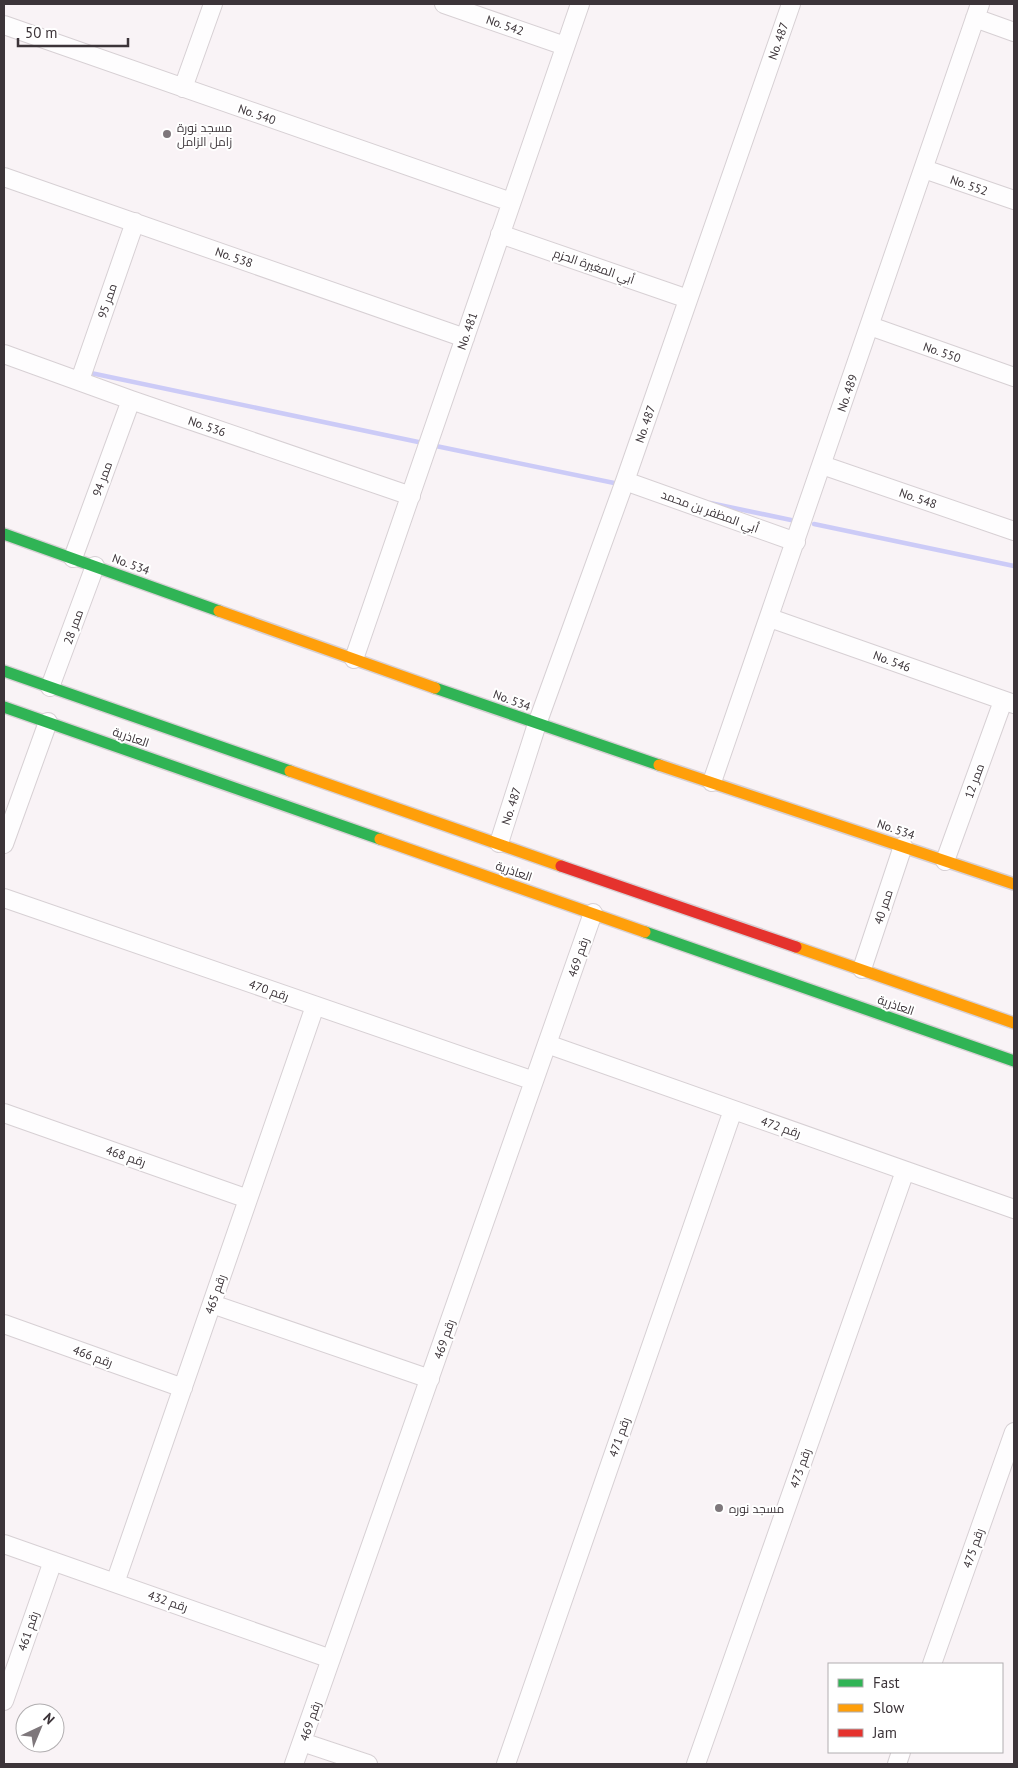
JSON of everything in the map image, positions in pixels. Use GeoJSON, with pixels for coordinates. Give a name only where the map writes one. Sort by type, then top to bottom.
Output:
{"type":"FeatureCollection","features":[{"type":"Feature","properties":{"kind":"street"},"geometry":{"type":"LineString","coordinates":[[183,88],[213,4]]}},
{"type":"Feature","properties":{"kind":"street","name":"No. 542"},"geometry":{"type":"LineString","coordinates":[[444,4],[565,46]]}},
{"type":"Feature","properties":{"kind":"street","name":"No. 481"},"geometry":{"type":"LineString","coordinates":[[354,659],[510,202],[580,4]]}},
{"type":"Feature","properties":{"kind":"street","name":"No. 487"},"geometry":{"type":"LineString","coordinates":[[499,843],[537,724],[625,481],[790,4]]}},
{"type":"Feature","properties":{"kind":"street"},"geometry":{"type":"LineString","coordinates":[[978,11],[1014,32]]}},
{"type":"Feature","properties":{"kind":"street","name":"No. 489"},"geometry":{"type":"LineString","coordinates":[[712,782],[978,11]]}},
{"type":"Feature","properties":{"kind":"street","name":"No. 540"},"geometry":{"type":"LineString","coordinates":[[4,25],[510,202]]}},
{"type":"Feature","properties":{"kind":"street","name":"No. 552"},"geometry":{"type":"LineString","coordinates":[[924,169],[1014,200]]}},
{"type":"Feature","properties":{"kind":"street","name":"No. 538"},"geometry":{"type":"LineString","coordinates":[[4,177],[465,338]]}},
{"type":"Feature","properties":{"kind":"street","name":"ممر 95"},"geometry":{"type":"LineString","coordinates":[[80,380],[135,222]]}},
{"type":"Feature","properties":{"kind":"street","name":"أبي المغيرة الحزم"},"geometry":{"type":"LineString","coordinates":[[500,234],[688,299]]}},
{"type":"Feature","properties":{"kind":"street","name":"No. 550"},"geometry":{"type":"LineString","coordinates":[[870,326],[1014,377]]}},
{"type":"Feature","properties":{"kind":"street","name":"No. 536"},"geometry":{"type":"LineString","coordinates":[[4,354],[131,400],[411,496]]}},
{"type":"Feature","properties":{"kind":"street","name":"ممر 94"},"geometry":{"type":"LineString","coordinates":[[73,558],[131,400]]}},
{"type":"Feature","properties":{"kind":"street","name":"No. 548"},"geometry":{"type":"LineString","coordinates":[[822,465],[1014,531]]}},
{"type":"Feature","properties":{"kind":"street","name":"أبي المظفر بن محمد"},"geometry":{"type":"LineString","coordinates":[[625,481],[796,542]]}},
{"type":"Feature","properties":{"kind":"street","name":"No. 534"},"geometry":{"type":"LineString","coordinates":[[4,534],[537,724],[1014,884]]}},
{"type":"Feature","properties":{"kind":"street","name":"ممر 28"},"geometry":{"type":"LineString","coordinates":[[50,687],[95,566]]}},
{"type":"Feature","properties":{"kind":"street","name":"No. 546"},"geometry":{"type":"LineString","coordinates":[[770,618],[1009,702]]}},
{"type":"Feature","properties":{"kind":"street","name":"العاذرية"},"geometry":{"type":"LineString","coordinates":[[4,671],[499,843],[597,883],[862,969],[1014,1023]]}},
{"type":"Feature","properties":{"kind":"street","name":"ممر 12"},"geometry":{"type":"LineString","coordinates":[[945,860],[1009,702]]}},
{"type":"Feature","properties":{"kind":"street","name":"العاذرية"},"geometry":{"type":"LineString","coordinates":[[4,707],[591,910],[1014,1061]]}},
{"type":"Feature","properties":{"kind":"street"},"geometry":{"type":"LineString","coordinates":[[4,844],[48,722]]}},
{"type":"Feature","properties":{"kind":"street","name":"ممر 40"},"geometry":{"type":"LineString","coordinates":[[862,969],[903,846]]}},
{"type":"Feature","properties":{"kind":"street","name":"رقم 470"},"geometry":{"type":"LineString","coordinates":[[4,898],[534,1081]]}},
{"type":"Feature","properties":{"kind":"street","name":"رقم 469"},"geometry":{"type":"LineString","coordinates":[[294,1764],[547,1044],[591,910]]}},
{"type":"Feature","properties":{"kind":"street","name":"رقم 465"},"geometry":{"type":"LineString","coordinates":[[115,1583],[315,1006]]}},
{"type":"Feature","properties":{"kind":"street","name":"رقم 472"},"geometry":{"type":"LineString","coordinates":[[547,1044],[1014,1209]]}},
{"type":"Feature","properties":{"kind":"street","name":"رقم 471"},"geometry":{"type":"LineString","coordinates":[[506,1764],[733,1110]]}},
{"type":"Feature","properties":{"kind":"street","name":"رقم 468"},"geometry":{"type":"LineString","coordinates":[[4,1113],[248,1199]]}},
{"type":"Feature","properties":{"kind":"street","name":"رقم 473"},"geometry":{"type":"LineString","coordinates":[[696,1764],[905,1171]]}},
{"type":"Feature","properties":{"kind":"street"},"geometry":{"type":"LineString","coordinates":[[212,1304],[430,1379]]}},
{"type":"Feature","properties":{"kind":"street","name":"رقم 466"},"geometry":{"type":"LineString","coordinates":[[4,1324],[183,1388]]}},
{"type":"Feature","properties":{"kind":"street","name":"رقم 475"},"geometry":{"type":"LineString","coordinates":[[932,1663],[1014,1432]]}},
{"type":"Feature","properties":{"kind":"street","name":"رقم 432"},"geometry":{"type":"LineString","coordinates":[[4,1544],[331,1659]]}},
{"type":"Feature","properties":{"kind":"street","name":"رقم 461"},"geometry":{"type":"LineString","coordinates":[[4,1701],[53,1561]]}},
{"type":"Feature","properties":{"kind":"street"},"geometry":{"type":"LineString","coordinates":[[302,1742],[368,1764]]}},
{"type":"Feature","properties":{"kind":"waterway"},"geometry":{"type":"LineString","coordinates":[[86,372],[423,443]]}},
{"type":"Feature","properties":{"kind":"waterway"},"geometry":{"type":"LineString","coordinates":[[431,445],[619,484]]}},
{"type":"Feature","properties":{"kind":"waterway"},"geometry":{"type":"LineString","coordinates":[[710,503],[791,520]]}},
{"type":"Feature","properties":{"kind":"waterway"},"geometry":{"type":"LineString","coordinates":[[814,524],[1014,566]]}},
{"type":"Feature","properties":{"kind":"traffic: fast"},"geometry":{"type":"LineString","coordinates":[[4,534],[219,611]]}},
{"type":"Feature","properties":{"kind":"traffic: fast"},"geometry":{"type":"LineString","coordinates":[[4,671],[290,771]]}},
{"type":"Feature","properties":{"kind":"traffic: fast"},"geometry":{"type":"LineString","coordinates":[[435,688],[659,765]]}},
{"type":"Feature","properties":{"kind":"traffic: fast"},"geometry":{"type":"LineString","coordinates":[[4,707],[380,839]]}},
{"type":"Feature","properties":{"kind":"traffic: fast"},"geometry":{"type":"LineString","coordinates":[[645,932],[1014,1061]]}},
{"type":"Feature","properties":{"kind":"traffic: slow"},"geometry":{"type":"LineString","coordinates":[[219,611],[435,688]]}},
{"type":"Feature","properties":{"kind":"traffic: slow"},"geometry":{"type":"LineString","coordinates":[[659,765],[1014,884]]}},
{"type":"Feature","properties":{"kind":"traffic: slow"},"geometry":{"type":"LineString","coordinates":[[290,771],[561,866]]}},
{"type":"Feature","properties":{"kind":"traffic: slow"},"geometry":{"type":"LineString","coordinates":[[380,839],[645,932]]}},
{"type":"Feature","properties":{"kind":"traffic: slow"},"geometry":{"type":"LineString","coordinates":[[796,947],[1014,1023]]}},
{"type":"Feature","properties":{"kind":"traffic: jam"},"geometry":{"type":"LineString","coordinates":[[561,866],[796,947]]}},
{"type":"Feature","properties":{"kind":"place","name":"مسجد نورة زامل الزامل"},"geometry":{"type":"Point","coordinates":[167,134]}},
{"type":"Feature","properties":{"kind":"place","name":"مسجد نوره"},"geometry":{"type":"Point","coordinates":[719,1508]}}]}
